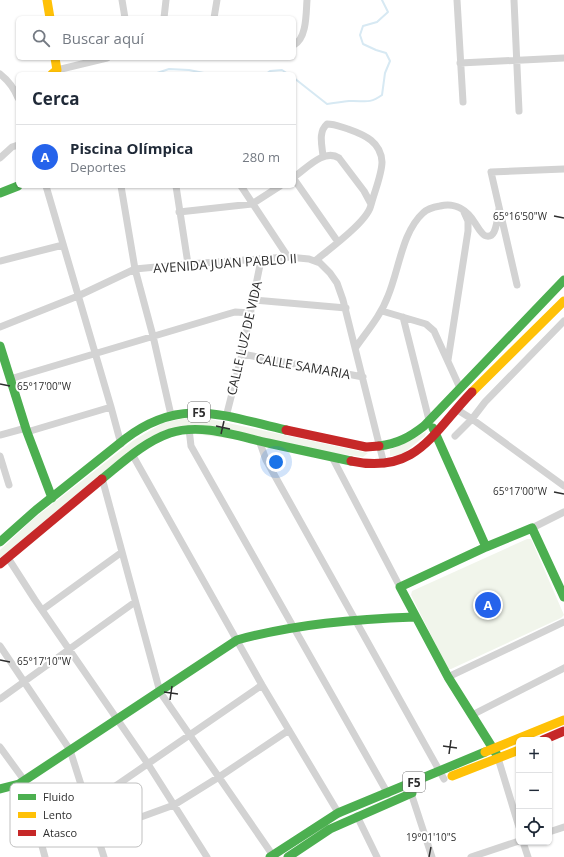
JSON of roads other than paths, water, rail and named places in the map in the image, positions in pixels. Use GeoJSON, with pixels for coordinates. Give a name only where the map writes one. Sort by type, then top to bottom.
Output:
{"type":"FeatureCollection","features":[{"type":"Feature","properties":{"kind":"main road"},"geometry":{"type":"LineString","coordinates":[[47,0],[50,16]]}},
{"type":"Feature","properties":{"kind":"main road"},"geometry":{"type":"LineString","coordinates":[[54,72],[55,60]]}},
{"type":"Feature","properties":{"kind":"main road"},"geometry":{"type":"LineString","coordinates":[[0,193],[16,187]]}},
{"type":"Feature","properties":{"kind":"main road","name":"F5"},"geometry":{"type":"LineString","coordinates":[[0,542],[120,444],[152,422],[171,415],[195,412],[226,416],[366,447],[379,447],[395,443],[410,436],[429,420],[531,317],[564,280]]}},
{"type":"Feature","properties":{"kind":"main road"},"geometry":{"type":"LineString","coordinates":[[542,325],[546,313],[564,293]]}},
{"type":"Feature","properties":{"kind":"main road","name":"F5"},"geometry":{"type":"LineString","coordinates":[[0,564],[132,454],[146,444],[170,433],[189,429],[215,430],[363,463],[384,464],[396,462],[406,458],[435,433],[456,409],[542,325],[564,301]]}},
{"type":"Feature","properties":{"kind":"main road"},"geometry":{"type":"LineString","coordinates":[[0,346],[26,430],[52,498]]}},
{"type":"Feature","properties":{"kind":"main road"},"geometry":{"type":"LineString","coordinates":[[429,420],[486,547]]}},
{"type":"Feature","properties":{"kind":"main road"},"geometry":{"type":"LineString","coordinates":[[498,758],[448,677],[400,588],[486,547],[532,528],[564,597]]}},
{"type":"Feature","properties":{"kind":"main road"},"geometry":{"type":"LineString","coordinates":[[20,783],[237,640],[256,634],[293,626],[354,619],[415,617]]}},
{"type":"Feature","properties":{"kind":"main road","name":"F5"},"geometry":{"type":"LineString","coordinates":[[440,778],[493,750],[564,720]]}},
{"type":"Feature","properties":{"kind":"main road"},"geometry":{"type":"LineString","coordinates":[[551,737],[564,731]]}},
{"type":"Feature","properties":{"kind":"main road","name":"F5"},"geometry":{"type":"LineString","coordinates":[[270,857],[338,814],[390,797],[516,751]]}},
{"type":"Feature","properties":{"kind":"main road"},"geometry":{"type":"LineString","coordinates":[[0,790],[10,787]]}},
{"type":"Feature","properties":{"kind":"main road","name":"F5"},"geometry":{"type":"LineString","coordinates":[[288,857],[330,830],[390,797],[414,792]]}},
{"type":"Feature","properties":{"kind":"street"},"geometry":{"type":"LineString","coordinates":[[122,0],[125,16]]}},
{"type":"Feature","properties":{"kind":"street"},"geometry":{"type":"LineString","coordinates":[[164,16],[166,0]]}},
{"type":"Feature","properties":{"kind":"street"},"geometry":{"type":"LineString","coordinates":[[214,16],[217,0]]}},
{"type":"Feature","properties":{"kind":"street"},"geometry":{"type":"LineString","coordinates":[[296,44],[300,41],[303,34],[307,0]]}},
{"type":"Feature","properties":{"kind":"street"},"geometry":{"type":"LineString","coordinates":[[457,0],[462,102]]}},
{"type":"Feature","properties":{"kind":"street"},"geometry":{"type":"LineString","coordinates":[[514,0],[519,111]]}},
{"type":"Feature","properties":{"kind":"street"},"geometry":{"type":"LineString","coordinates":[[460,63],[564,58]]}},
{"type":"Feature","properties":{"kind":"street"},"geometry":{"type":"LineString","coordinates":[[54,72],[99,60]]}},
{"type":"Feature","properties":{"kind":"street"},"geometry":{"type":"LineString","coordinates":[[0,74],[13,87],[16,94]]}},
{"type":"Feature","properties":{"kind":"street"},"geometry":{"type":"LineString","coordinates":[[315,261],[338,242],[367,214],[382,163],[380,154],[373,142],[364,135],[333,124],[327,124],[322,128],[321,134],[323,156]]}},
{"type":"Feature","properties":{"kind":"street"},"geometry":{"type":"LineString","coordinates":[[0,158],[12,147],[16,146]]}},
{"type":"Feature","properties":{"kind":"street"},"geometry":{"type":"LineString","coordinates":[[296,176],[323,156],[331,155],[339,158],[364,191],[371,204],[370,207]]}},
{"type":"Feature","properties":{"kind":"street"},"geometry":{"type":"LineString","coordinates":[[517,285],[491,172],[564,169]]}},
{"type":"Feature","properties":{"kind":"street"},"geometry":{"type":"LineString","coordinates":[[296,181],[338,242]]}},
{"type":"Feature","properties":{"kind":"street"},"geometry":{"type":"LineString","coordinates":[[47,188],[111,407],[120,444]]}},
{"type":"Feature","properties":{"kind":"street"},"geometry":{"type":"LineString","coordinates":[[121,188],[134,269],[153,336],[171,415]]}},
{"type":"Feature","properties":{"kind":"street"},"geometry":{"type":"LineString","coordinates":[[176,188],[188,264]]}},
{"type":"Feature","properties":{"kind":"street"},"geometry":{"type":"LineString","coordinates":[[242,188],[288,257]]}},
{"type":"Feature","properties":{"kind":"street"},"geometry":{"type":"LineString","coordinates":[[179,212],[252,204],[277,188]]}},
{"type":"Feature","properties":{"kind":"street"},"geometry":{"type":"LineString","coordinates":[[356,347],[382,311],[406,240],[415,222],[424,212],[445,204],[454,205],[464,210],[485,236],[490,236],[493,234],[495,229],[499,209]]}},
{"type":"Feature","properties":{"kind":"street"},"geometry":{"type":"LineString","coordinates":[[448,360],[468,231],[468,221],[464,210]]}},
{"type":"Feature","properties":{"kind":"street"},"geometry":{"type":"LineString","coordinates":[[0,261],[63,245]]}},
{"type":"Feature","properties":{"kind":"street","name":"AVENIDA JUAN PABLO II"},"geometry":{"type":"LineString","coordinates":[[0,327],[78,296],[134,269],[288,257],[315,261],[324,267],[334,278],[340,289],[356,347],[384,464]]}},
{"type":"Feature","properties":{"kind":"street","name":"CALLE LUZ DE VIDA"},"geometry":{"type":"LineString","coordinates":[[226,416],[242,354],[261,260]]}},
{"type":"Feature","properties":{"kind":"street"},"geometry":{"type":"LineString","coordinates":[[254,300],[346,308]]}},
{"type":"Feature","properties":{"kind":"street"},"geometry":{"type":"LineString","coordinates":[[382,311],[426,324],[434,331],[460,388]]}},
{"type":"Feature","properties":{"kind":"street"},"geometry":{"type":"LineString","coordinates":[[10,379],[235,312],[251,313]]}},
{"type":"Feature","properties":{"kind":"street"},"geometry":{"type":"LineString","coordinates":[[403,316],[429,420]]}},
{"type":"Feature","properties":{"kind":"street"},"geometry":{"type":"LineString","coordinates":[[455,436],[472,419],[485,402],[564,321]]}},
{"type":"Feature","properties":{"kind":"street","name":"CALLE SAMARIA"},"geometry":{"type":"LineString","coordinates":[[242,354],[363,377]]}},
{"type":"Feature","properties":{"kind":"street"},"geometry":{"type":"LineString","coordinates":[[0,435],[26,430],[111,407]]}},
{"type":"Feature","properties":{"kind":"street"},"geometry":{"type":"LineString","coordinates":[[456,409],[564,486]]}},
{"type":"Feature","properties":{"kind":"street"},"geometry":{"type":"LineString","coordinates":[[189,429],[191,446],[390,797]]}},
{"type":"Feature","properties":{"kind":"street"},"geometry":{"type":"LineString","coordinates":[[259,440],[266,460],[440,778]]}},
{"type":"Feature","properties":{"kind":"street"},"geometry":{"type":"LineString","coordinates":[[132,454],[262,685],[343,823]]}},
{"type":"Feature","properties":{"kind":"street"},"geometry":{"type":"LineString","coordinates":[[0,456],[9,485]]}},
{"type":"Feature","properties":{"kind":"street"},"geometry":{"type":"LineString","coordinates":[[332,457],[400,588]]}},
{"type":"Feature","properties":{"kind":"street"},"geometry":{"type":"LineString","coordinates":[[102,478],[160,692],[219,777],[270,857]]}},
{"type":"Feature","properties":{"kind":"street"},"geometry":{"type":"LineString","coordinates":[[532,528],[564,512]]}},
{"type":"Feature","properties":{"kind":"street"},"geometry":{"type":"LineString","coordinates":[[42,610],[122,552]]}},
{"type":"Feature","properties":{"kind":"street"},"geometry":{"type":"LineString","coordinates":[[8,558],[69,650],[148,764],[207,857]]}},
{"type":"Feature","properties":{"kind":"street"},"geometry":{"type":"LineString","coordinates":[[0,699],[135,602]]}},
{"type":"Feature","properties":{"kind":"street"},"geometry":{"type":"LineString","coordinates":[[448,677],[564,622]]}},
{"type":"Feature","properties":{"kind":"street"},"geometry":{"type":"LineString","coordinates":[[0,646],[70,750],[81,783]]}},
{"type":"Feature","properties":{"kind":"street"},"geometry":{"type":"LineString","coordinates":[[472,715],[564,668]]}},
{"type":"Feature","properties":{"kind":"street"},"geometry":{"type":"LineString","coordinates":[[120,783],[262,685]]}},
{"type":"Feature","properties":{"kind":"street"},"geometry":{"type":"LineString","coordinates":[[142,817],[174,806],[289,730]]}},
{"type":"Feature","properties":{"kind":"street"},"geometry":{"type":"LineString","coordinates":[[0,747],[25,783]]}},
{"type":"Feature","properties":{"kind":"street"},"geometry":{"type":"LineString","coordinates":[[498,758],[516,817]]}},
{"type":"Feature","properties":{"kind":"street"},"geometry":{"type":"LineString","coordinates":[[414,792],[432,857]]}},
{"type":"Feature","properties":{"kind":"street"},"geometry":{"type":"LineString","coordinates":[[357,816],[377,857]]}},
{"type":"Feature","properties":{"kind":"street"},"geometry":{"type":"LineString","coordinates":[[552,831],[564,827]]}},
{"type":"Feature","properties":{"kind":"street"},"geometry":{"type":"LineString","coordinates":[[471,857],[486,855],[516,842]]}},
{"type":"Feature","properties":{"kind":"street"},"geometry":{"type":"LineString","coordinates":[[524,845],[528,857]]}},
{"type":"Feature","properties":{"kind":"street"},"geometry":{"type":"LineString","coordinates":[[42,847],[45,857]]}},
{"type":"Feature","properties":{"kind":"street"},"geometry":{"type":"LineString","coordinates":[[101,847],[104,857]]}},
{"type":"Feature","properties":{"kind":"waterway"},"geometry":{"type":"LineString","coordinates":[[296,80],[327,104],[349,101],[369,101],[382,95],[385,73],[390,61],[386,53],[363,44],[360,35],[363,26],[377,22],[388,12],[382,0]]}},
{"type":"Feature","properties":{"kind":"waterway"},"geometry":{"type":"LineString","coordinates":[[160,72],[169,69],[199,72]]}},
{"type":"Feature","properties":{"kind":"waterway"},"geometry":{"type":"LineString","coordinates":[[269,72],[282,70],[285,72]]}},
{"type":"Feature","properties":{"kind":"place","name":"Piscina Olímpica"},"geometry":{"type":"Point","coordinates":[488,605]}}]}
